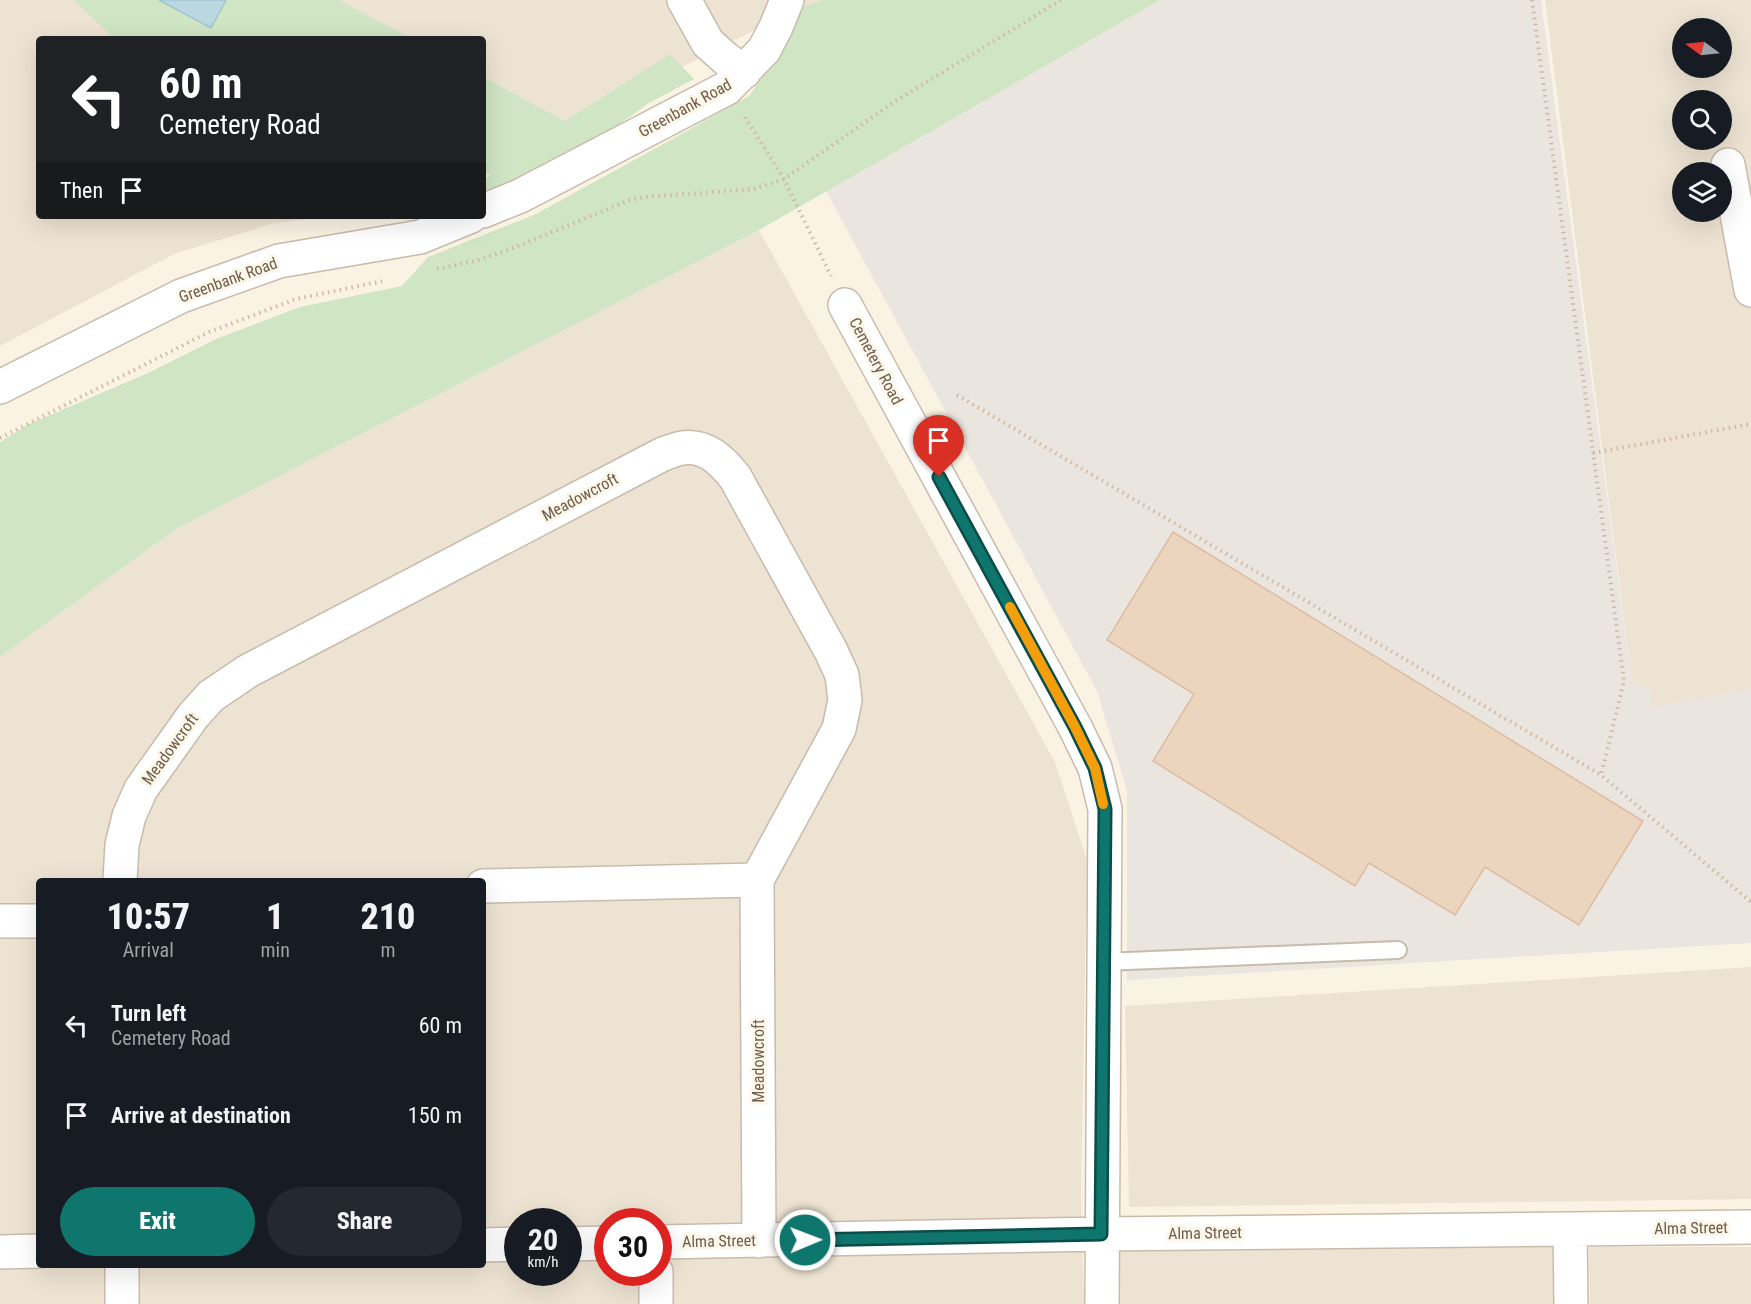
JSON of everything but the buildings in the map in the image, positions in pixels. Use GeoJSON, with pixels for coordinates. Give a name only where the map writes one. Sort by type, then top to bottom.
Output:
{"type":"FeatureCollection","features":[{"type":"Feature","properties":{"kind":"street"},"geometry":{"type":"LineString","coordinates":[[684,0],[708,43],[726,59],[735,80]]}},
{"type":"Feature","properties":{"kind":"street","name":"Greenbank Road"},"geometry":{"type":"LineString","coordinates":[[486,210],[520,196],[735,80],[764,50],[786,0]]}},
{"type":"Feature","properties":{"kind":"street"},"geometry":{"type":"LineString","coordinates":[[1732,187],[1751,290]]}},
{"type":"Feature","properties":{"kind":"street","name":"Greenbank Road"},"geometry":{"type":"LineString","coordinates":[[0,387],[181,296],[279,261],[420,237],[464,219]]}},
{"type":"Feature","properties":{"kind":"street","name":"Cemetery Road"},"geometry":{"type":"LineString","coordinates":[[845,305],[1064,706],[1095,768],[1105,809],[1102,1304]]}},
{"type":"Feature","properties":{"kind":"street","name":"Meadowcroft"},"geometry":{"type":"LineString","coordinates":[[120,878],[122,845],[129,816],[141,789],[193,716],[211,696],[258,665],[663,454],[684,447],[704,450],[721,460],[735,477],[842,675],[845,700],[839,729],[757,880],[759,1241]]}},
{"type":"Feature","properties":{"kind":"street"},"geometry":{"type":"LineString","coordinates":[[486,886],[757,880]]}},
{"type":"Feature","properties":{"kind":"street"},"geometry":{"type":"LineString","coordinates":[[0,921],[36,921]]}},
{"type":"Feature","properties":{"kind":"street","name":"Alma Street"},"geometry":{"type":"LineString","coordinates":[[672,1242],[1101,1234],[1751,1227]]}},
{"type":"Feature","properties":{"kind":"street"},"geometry":{"type":"LineString","coordinates":[[1569,1229],[1571,1304]]}},
{"type":"Feature","properties":{"kind":"street"},"geometry":{"type":"LineString","coordinates":[[486,1245],[504,1244]]}},
{"type":"Feature","properties":{"kind":"street"},"geometry":{"type":"LineString","coordinates":[[0,1252],[36,1251]]}},
{"type":"Feature","properties":{"kind":"street"},"geometry":{"type":"LineString","coordinates":[[122,1268],[122,1304]]}},
{"type":"Feature","properties":{"kind":"street"},"geometry":{"type":"LineString","coordinates":[[656,1286],[656,1304]]}},
{"type":"Feature","properties":{"kind":"lane"},"geometry":{"type":"LineString","coordinates":[[1103,962],[1398,951]]}},
{"type":"Feature","properties":{"kind":"path"},"geometry":{"type":"LineString","coordinates":[[433,270],[475,261],[506,251],[630,201],[646,197],[754,189],[784,179],[894,102],[1061,0]]}},
{"type":"Feature","properties":{"kind":"path"},"geometry":{"type":"LineString","coordinates":[[1532,0],[1624,681],[1601,776]]}},
{"type":"Feature","properties":{"kind":"path"},"geometry":{"type":"LineString","coordinates":[[735,80],[845,305]]}},
{"type":"Feature","properties":{"kind":"path"},"geometry":{"type":"LineString","coordinates":[[0,438],[209,332],[296,299],[389,280]]}},
{"type":"Feature","properties":{"kind":"path"},"geometry":{"type":"LineString","coordinates":[[957,395],[1601,776],[1751,902]]}},
{"type":"Feature","properties":{"kind":"path"},"geometry":{"type":"LineString","coordinates":[[1593,453],[1751,424]]}},
{"type":"Feature","properties":{"kind":"shaded area"},"geometry":{"type":"Polygon","coordinates":[[[0,0],[74,0],[111,36],[36,36],[36,219],[307,219],[271,224],[174,254],[0,346],[0,0]]]}},
{"type":"Feature","properties":{"kind":"shaded area"},"geometry":{"type":"Polygon","coordinates":[[[237,0],[822,0],[794,10],[655,81],[486,175],[486,36],[289,36],[237,0]]]}},
{"type":"Feature","properties":{"kind":"shaded area"},"geometry":{"type":"Polygon","coordinates":[[[1160,0],[1541,0],[1632,683],[1653,689],[1650,707],[1751,689],[1751,943],[1127,980],[1127,791],[1097,691],[826,191],[1160,0]]]}},
{"type":"Feature","properties":{"kind":"shaded area"},"geometry":{"type":"Polygon","coordinates":[[[1545,0],[1751,0],[1751,689],[1649,708],[1632,683],[1545,0]]]}},
{"type":"Feature","properties":{"kind":"shaded area"},"geometry":{"type":"Polygon","coordinates":[[[759,230],[1055,762],[1087,860],[1081,1195],[1084,1304],[0,1304],[0,657],[176,529],[759,230]]]}},
{"type":"Feature","properties":{"kind":"shaded area"},"geometry":{"type":"Polygon","coordinates":[[[1751,967],[1751,1199],[1129,1207],[1125,1006],[1751,967]]]}},
{"type":"Feature","properties":{"kind":"shaded area"},"geometry":{"type":"Polygon","coordinates":[[[1555,1243],[1556,1304],[1117,1304],[1116,1251],[1555,1243]]]}},
{"type":"Feature","properties":{"kind":"shaded area"},"geometry":{"type":"Polygon","coordinates":[[[1589,1247],[1751,1247],[1751,1304],[1590,1304],[1589,1247]]]}},
{"type":"Feature","properties":{"kind":"green space"},"geometry":{"type":"Polygon","coordinates":[[[74,0],[339,0],[406,36],[111,36],[74,0]]]}},
{"type":"Feature","properties":{"kind":"green space"},"geometry":{"type":"Polygon","coordinates":[[[822,0],[1160,0],[759,230],[176,529],[0,657],[0,442],[27,425],[148,373],[216,339],[300,307],[402,286],[428,257],[534,215],[749,96],[783,48],[794,10],[822,0]]]}},
{"type":"Feature","properties":{"kind":"green space"},"geometry":{"type":"Polygon","coordinates":[[[670,54],[694,79],[649,103],[568,161],[502,194],[486,192],[486,178],[490,175],[486,173],[486,79],[565,121],[670,54]]]}},
{"type":"Feature","properties":{"kind":"water"},"geometry":{"type":"Polygon","coordinates":[[[159,0],[226,0],[211,28],[159,0]]]}},
{"type":"Feature","properties":{"kind":"slow traffic"},"geometry":{"type":"LineString","coordinates":[[1010,607],[1095,768],[1103,804]]}},
{"type":"Feature","properties":{"kind":"route"},"geometry":{"type":"LineString","coordinates":[[805,1240],[1101,1234],[1105,809],[1095,768],[1075,727],[939,477]]}}]}
